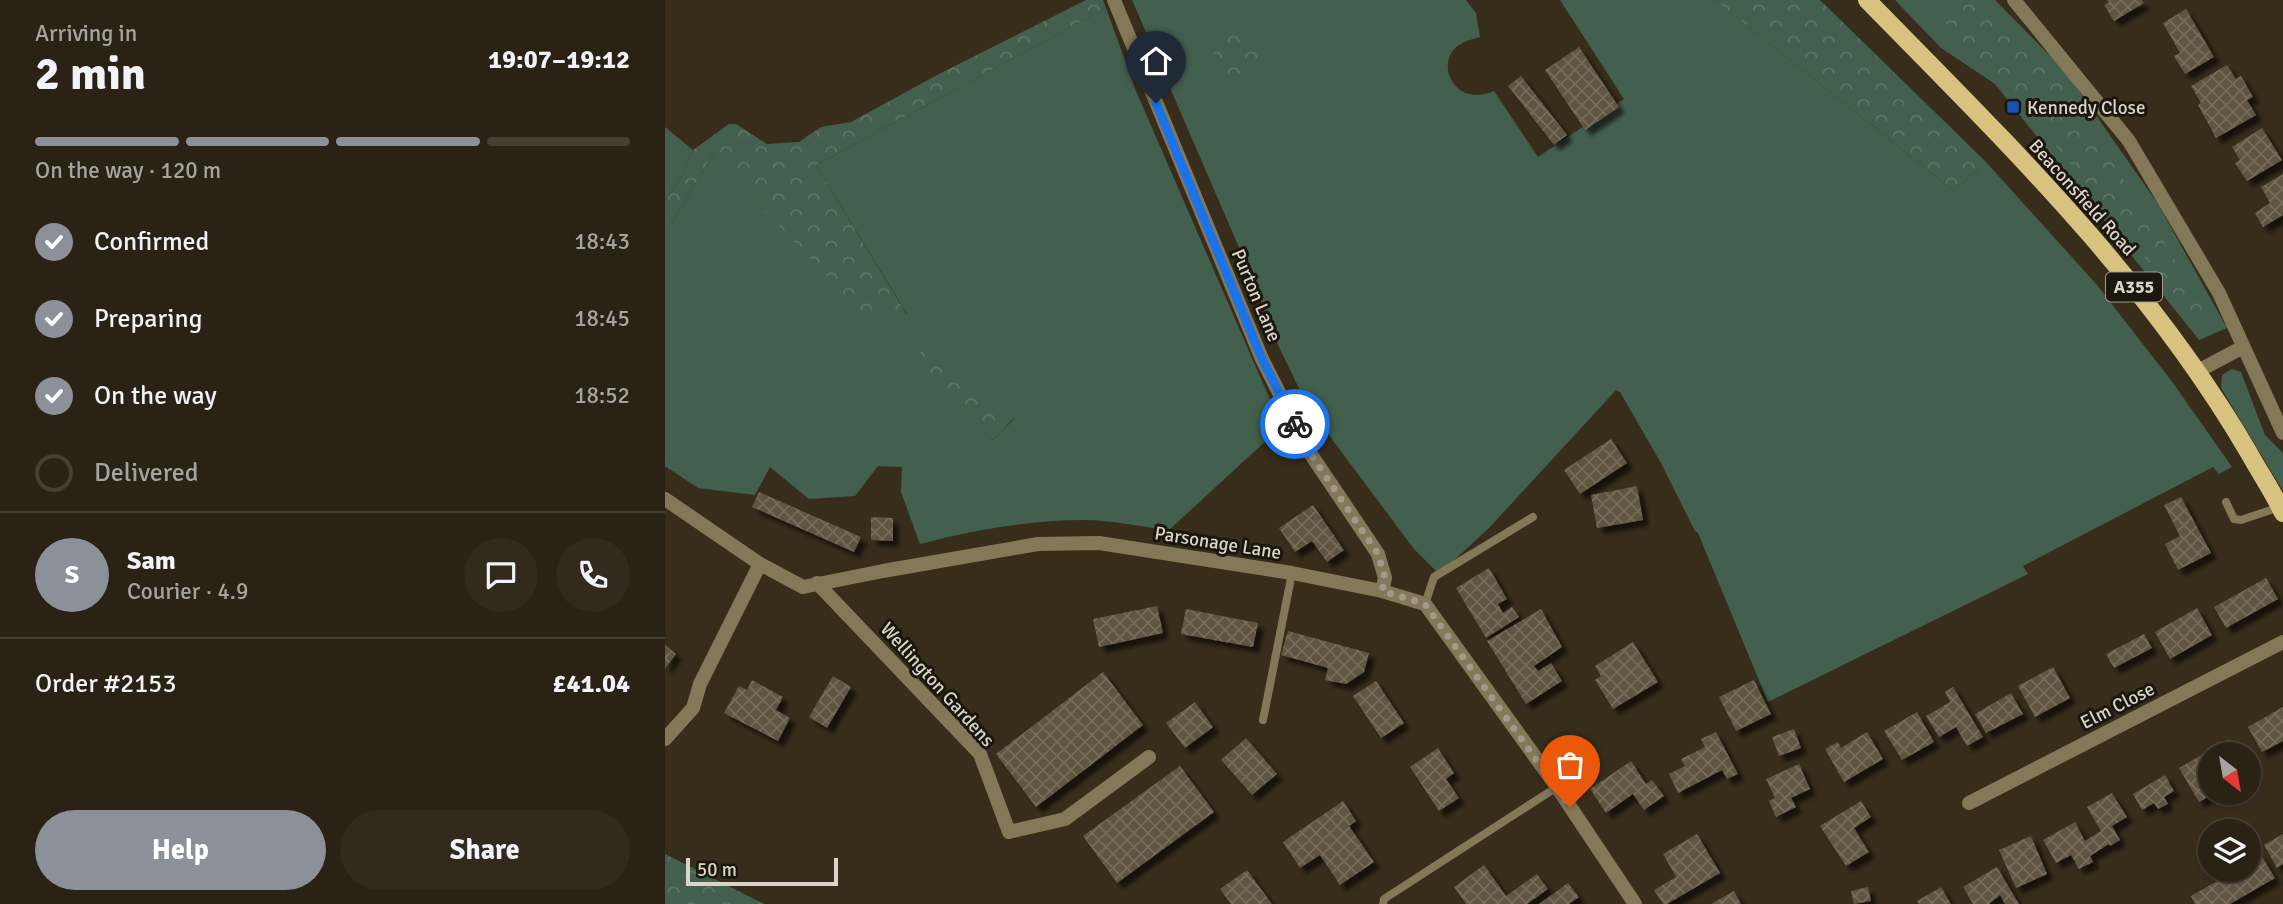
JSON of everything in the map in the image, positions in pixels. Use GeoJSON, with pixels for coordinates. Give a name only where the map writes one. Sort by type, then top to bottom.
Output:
{"type":"FeatureCollection","features":[{"type":"Feature","properties":{"kind":"main road","name":"Beaconsfield Road"},"geometry":{"type":"LineString","coordinates":[[1867,0],[2061,200],[2130,281],[2198,371],[2282,510]]}},
{"type":"Feature","properties":{"kind":"street","name":"Purton Lane"},"geometry":{"type":"LineString","coordinates":[[1114,0],[1262,359],[1308,450],[1378,554],[1385,578],[1382,591]]}},
{"type":"Feature","properties":{"kind":"street"},"geometry":{"type":"LineString","coordinates":[[2014,0],[2129,141],[2219,293],[2283,433]]}},
{"type":"Feature","properties":{"kind":"street"},"geometry":{"type":"LineString","coordinates":[[2198,371],[2243,347]]}},
{"type":"Feature","properties":{"kind":"street","name":"Parsonage Lane"},"geometry":{"type":"LineString","coordinates":[[665,499],[760,564],[803,587],[1038,544],[1099,543],[1292,573],[1382,591],[1425,604]]}},
{"type":"Feature","properties":{"kind":"street"},"geometry":{"type":"LineString","coordinates":[[665,738],[693,708],[700,684],[760,564]]}},
{"type":"Feature","properties":{"kind":"street","name":"Wellington Gardens"},"geometry":{"type":"LineString","coordinates":[[817,583],[980,754],[1009,832],[1065,819],[1149,757]]}},
{"type":"Feature","properties":{"kind":"street"},"geometry":{"type":"LineString","coordinates":[[1425,604],[1557,787],[1635,904]]}},
{"type":"Feature","properties":{"kind":"street","name":"Elm Close"},"geometry":{"type":"LineString","coordinates":[[1969,803],[2283,642]]}},
{"type":"Feature","properties":{"kind":"lane"},"geometry":{"type":"LineString","coordinates":[[2226,502],[2234,519],[2241,520],[2282,510]]}},
{"type":"Feature","properties":{"kind":"lane"},"geometry":{"type":"LineString","coordinates":[[1425,604],[1434,577],[1534,517]]}},
{"type":"Feature","properties":{"kind":"lane"},"geometry":{"type":"LineString","coordinates":[[1263,720],[1292,573]]}},
{"type":"Feature","properties":{"kind":"lane"},"geometry":{"type":"LineString","coordinates":[[1383,904],[1384,899],[1557,787]]}},
{"type":"Feature","properties":{"kind":"green space"},"geometry":{"type":"Polygon","coordinates":[[[1086,0],[1103,0],[1106,8],[816,165],[907,315],[861,312],[712,156],[665,234],[665,202],[682,175],[693,150],[729,124],[736,124],[767,144],[799,142],[821,127],[851,122],[1086,0]]]}},
{"type":"Feature","properties":{"kind":"green space"},"geometry":{"type":"Polygon","coordinates":[[[1132,0],[1466,0],[1476,13],[1480,37],[1461,44],[1452,52],[1448,71],[1452,81],[1458,89],[1468,94],[1480,95],[1494,91],[1538,157],[1624,99],[1560,0],[1715,0],[1954,191],[1986,162],[2097,285],[2173,383],[2232,467],[2219,474],[2213,467],[2023,566],[2028,574],[1768,702],[1698,533],[1661,463],[1620,392],[1616,390],[1489,528],[1439,574],[1414,549],[1308,407],[1279,347],[1132,0]]]}},
{"type":"Feature","properties":{"kind":"green space"},"geometry":{"type":"Polygon","coordinates":[[[1715,0],[1820,0],[1986,162],[1954,191],[1715,0]]]}},
{"type":"Feature","properties":{"kind":"green space"},"geometry":{"type":"Polygon","coordinates":[[[1895,0],[1995,0],[2065,71],[2158,204],[2227,328],[2199,340],[1995,84],[1941,48],[1895,0]]]}},
{"type":"Feature","properties":{"kind":"green space"},"geometry":{"type":"Polygon","coordinates":[[[1954,0],[1983,0],[2058,78],[2213,318],[2200,327],[2047,135],[1938,15],[1954,0]]]}},
{"type":"Feature","properties":{"kind":"green space"},"geometry":{"type":"Polygon","coordinates":[[[1106,8],[1136,91],[1283,425],[1169,530],[1105,521],[1063,520],[1001,527],[920,544],[901,492],[902,467],[878,466],[855,496],[809,499],[770,467],[755,495],[698,488],[665,454],[665,234],[712,156],[861,311],[907,314],[816,165],[1106,8]],[[913,357],[993,440],[1014,418],[913,357]]]}},
{"type":"Feature","properties":{"kind":"green space"},"geometry":{"type":"Polygon","coordinates":[[[1255,28],[1270,53],[1257,78],[1233,88],[1211,70],[1215,50],[1223,39],[1255,28]]]}},
{"type":"Feature","properties":{"kind":"green space"},"geometry":{"type":"Polygon","coordinates":[[[665,127],[693,150],[682,175],[665,202],[665,127]]]}},
{"type":"Feature","properties":{"kind":"green space"},"geometry":{"type":"Polygon","coordinates":[[[931,344],[1014,418],[993,440],[913,358],[931,344]]]}},
{"type":"Feature","properties":{"kind":"green space"},"geometry":{"type":"Polygon","coordinates":[[[2232,369],[2241,372],[2265,435],[2283,453],[2283,491],[2221,388],[2222,375],[2232,369]]]}},
{"type":"Feature","properties":{"kind":"green space"},"geometry":{"type":"Polygon","coordinates":[[[665,454],[698,488],[665,466],[665,454]]]}},
{"type":"Feature","properties":{"kind":"green space"},"geometry":{"type":"Polygon","coordinates":[[[665,854],[764,904],[665,904],[665,854]]]}},
{"type":"Feature","properties":{"kind":"building"},"geometry":{"type":"Polygon","coordinates":[[[2107,0],[2142,0],[2144,3],[2114,21],[2104,5],[2109,2],[2107,0]]]}},
{"type":"Feature","properties":{"kind":"building"},"geometry":{"type":"Polygon","coordinates":[[[2186,9],[2214,57],[2185,74],[2174,56],[2180,53],[2163,23],[2186,9]]]}},
{"type":"Feature","properties":{"kind":"building"},"geometry":{"type":"Polygon","coordinates":[[[1579,47],[1619,107],[1585,130],[1545,70],[1579,47]]]}},
{"type":"Feature","properties":{"kind":"building"},"geometry":{"type":"Polygon","coordinates":[[[2227,65],[2236,79],[2241,76],[2253,97],[2247,100],[2256,115],[2216,138],[2191,86],[2227,65]]]}},
{"type":"Feature","properties":{"kind":"building"},"geometry":{"type":"Polygon","coordinates":[[[1521,76],[1567,135],[1554,145],[1508,86],[1521,76]]]}},
{"type":"Feature","properties":{"kind":"building"},"geometry":{"type":"Polygon","coordinates":[[[2262,128],[2282,160],[2247,181],[2235,163],[2240,160],[2232,147],[2262,128]]]}},
{"type":"Feature","properties":{"kind":"building"},"geometry":{"type":"Polygon","coordinates":[[[2283,174],[2283,215],[2263,227],[2255,213],[2270,203],[2261,187],[2283,174]]]}},
{"type":"Feature","properties":{"kind":"building"},"geometry":{"type":"Polygon","coordinates":[[[1611,439],[1627,463],[1580,494],[1564,470],[1611,439]]]}},
{"type":"Feature","properties":{"kind":"building"},"geometry":{"type":"Polygon","coordinates":[[[1637,486],[1643,520],[1597,528],[1591,495],[1637,486]]]}},
{"type":"Feature","properties":{"kind":"building"},"geometry":{"type":"Polygon","coordinates":[[[759,492],[861,537],[854,552],[752,507],[759,492]]]}},
{"type":"Feature","properties":{"kind":"building"},"geometry":{"type":"Polygon","coordinates":[[[2181,497],[2211,553],[2178,570],[2165,544],[2180,536],[2164,505],[2181,497]]]}},
{"type":"Feature","properties":{"kind":"building"},"geometry":{"type":"Polygon","coordinates":[[[1313,505],[1344,550],[1327,562],[1312,541],[1295,552],[1279,528],[1313,505]]]}},
{"type":"Feature","properties":{"kind":"building"},"geometry":{"type":"Polygon","coordinates":[[[871,517],[893,518],[893,541],[871,540],[871,517]]]}},
{"type":"Feature","properties":{"kind":"building"},"geometry":{"type":"Polygon","coordinates":[[[1489,568],[1507,599],[1498,604],[1503,613],[1512,607],[1519,617],[1486,638],[1456,588],[1489,568]]]}},
{"type":"Feature","properties":{"kind":"building"},"geometry":{"type":"Polygon","coordinates":[[[2266,578],[2278,599],[2226,628],[2214,607],[2266,578]]]}},
{"type":"Feature","properties":{"kind":"building"},"geometry":{"type":"Polygon","coordinates":[[[1157,606],[1163,633],[1099,647],[1093,619],[1157,606]]]}},
{"type":"Feature","properties":{"kind":"building"},"geometry":{"type":"Polygon","coordinates":[[[2197,608],[2212,635],[2170,659],[2155,632],[2197,608]]]}},
{"type":"Feature","properties":{"kind":"building"},"geometry":{"type":"Polygon","coordinates":[[[1186,609],[1258,623],[1253,647],[1181,634],[1186,609]]]}},
{"type":"Feature","properties":{"kind":"building"},"geometry":{"type":"Polygon","coordinates":[[[1541,609],[1562,647],[1534,666],[1538,671],[1551,663],[1562,681],[1526,704],[1487,641],[1541,609]]]}},
{"type":"Feature","properties":{"kind":"building"},"geometry":{"type":"Polygon","coordinates":[[[1288,631],[1369,653],[1364,672],[1346,684],[1325,680],[1328,668],[1281,655],[1288,631]]]}},
{"type":"Feature","properties":{"kind":"building"},"geometry":{"type":"Polygon","coordinates":[[[2144,634],[2152,648],[2114,668],[2106,654],[2144,634]]]}},
{"type":"Feature","properties":{"kind":"building"},"geometry":{"type":"Polygon","coordinates":[[[1633,642],[1658,682],[1613,709],[1595,680],[1601,676],[1595,666],[1633,642]]]}},
{"type":"Feature","properties":{"kind":"building"},"geometry":{"type":"Polygon","coordinates":[[[665,645],[676,654],[665,669],[665,645]]]}},
{"type":"Feature","properties":{"kind":"building"},"geometry":{"type":"Polygon","coordinates":[[[2053,667],[2070,698],[2035,717],[2018,686],[2053,667]]]}},
{"type":"Feature","properties":{"kind":"building"},"geometry":{"type":"Polygon","coordinates":[[[1103,672],[1143,725],[1036,807],[996,754],[1103,672]]]}},
{"type":"Feature","properties":{"kind":"building"},"geometry":{"type":"Polygon","coordinates":[[[833,676],[851,687],[827,728],[809,717],[833,676]]]}},
{"type":"Feature","properties":{"kind":"building"},"geometry":{"type":"Polygon","coordinates":[[[752,680],[783,697],[776,710],[790,718],[778,741],[724,713],[739,686],[747,690],[752,680]]]}},
{"type":"Feature","properties":{"kind":"building"},"geometry":{"type":"Polygon","coordinates":[[[1754,680],[1771,714],[1736,731],[1719,697],[1754,680]]]}},
{"type":"Feature","properties":{"kind":"building"},"geometry":{"type":"Polygon","coordinates":[[[1376,681],[1404,723],[1381,738],[1353,696],[1376,681]]]}},
{"type":"Feature","properties":{"kind":"building"},"geometry":{"type":"Polygon","coordinates":[[[1953,687],[1983,737],[1967,746],[1956,727],[1939,737],[1926,716],[1950,702],[1945,692],[1953,687]]]}},
{"type":"Feature","properties":{"kind":"building"},"geometry":{"type":"Polygon","coordinates":[[[2011,693],[2023,714],[1986,733],[1975,714],[2011,693]]]}},
{"type":"Feature","properties":{"kind":"building"},"geometry":{"type":"Polygon","coordinates":[[[1195,702],[1213,727],[1185,748],[1166,723],[1195,702]]]}},
{"type":"Feature","properties":{"kind":"building"},"geometry":{"type":"Polygon","coordinates":[[[2283,707],[2283,741],[2262,752],[2261,742],[2256,742],[2248,727],[2283,707]]]}},
{"type":"Feature","properties":{"kind":"building"},"geometry":{"type":"Polygon","coordinates":[[[1917,712],[1934,742],[1902,760],[1884,731],[1917,712]]]}},
{"type":"Feature","properties":{"kind":"building"},"geometry":{"type":"Polygon","coordinates":[[[1794,729],[1801,748],[1779,756],[1772,737],[1794,729]]]}},
{"type":"Feature","properties":{"kind":"building"},"geometry":{"type":"Polygon","coordinates":[[[1716,732],[1738,774],[1727,779],[1722,770],[1678,793],[1669,774],[1685,766],[1681,759],[1705,747],[1701,739],[1716,732]]]}},
{"type":"Feature","properties":{"kind":"building"},"geometry":{"type":"Polygon","coordinates":[[[1867,732],[1883,759],[1844,782],[1825,749],[1838,742],[1841,748],[1867,732]]]}},
{"type":"Feature","properties":{"kind":"building"},"geometry":{"type":"Polygon","coordinates":[[[1246,738],[1277,774],[1252,795],[1221,760],[1246,738]]]}},
{"type":"Feature","properties":{"kind":"building"},"geometry":{"type":"Polygon","coordinates":[[[1438,748],[1454,773],[1446,779],[1459,798],[1439,811],[1410,767],[1438,748]]]}},
{"type":"Feature","properties":{"kind":"building"},"geometry":{"type":"Polygon","coordinates":[[[2198,757],[2198,800],[2179,768],[2198,757]]]}},
{"type":"Feature","properties":{"kind":"building"},"geometry":{"type":"Polygon","coordinates":[[[1631,761],[1646,784],[1652,780],[1664,796],[1644,810],[1633,794],[1606,813],[1590,789],[1631,761]]]}},
{"type":"Feature","properties":{"kind":"building"},"geometry":{"type":"Polygon","coordinates":[[[1799,764],[1810,789],[1791,798],[1796,807],[1776,817],[1769,801],[1775,798],[1766,779],[1799,764]]]}},
{"type":"Feature","properties":{"kind":"building"},"geometry":{"type":"Polygon","coordinates":[[[1180,766],[1214,812],[1117,883],[1083,836],[1180,766]]]}},
{"type":"Feature","properties":{"kind":"building"},"geometry":{"type":"Polygon","coordinates":[[[2165,775],[2174,791],[2164,797],[2168,804],[2158,809],[2154,803],[2142,810],[2133,794],[2165,775]]]}},
{"type":"Feature","properties":{"kind":"building"},"geometry":{"type":"Polygon","coordinates":[[[2112,793],[2127,817],[2112,826],[2120,840],[2090,856],[2093,862],[2079,869],[2071,855],[2056,863],[2043,840],[2075,822],[2085,841],[2101,831],[2087,807],[2112,793]]]}},
{"type":"Feature","properties":{"kind":"building"},"geometry":{"type":"Polygon","coordinates":[[[1343,801],[1356,821],[1349,826],[1374,862],[1340,885],[1320,855],[1300,868],[1283,842],[1343,801]]]}},
{"type":"Feature","properties":{"kind":"building"},"geometry":{"type":"Polygon","coordinates":[[[1861,801],[1871,817],[1854,828],[1869,852],[1846,866],[1820,826],[1861,801]]]}},
{"type":"Feature","properties":{"kind":"building"},"geometry":{"type":"Polygon","coordinates":[[[1697,834],[1720,873],[1663,904],[1654,890],[1676,877],[1663,854],[1697,834]]]}},
{"type":"Feature","properties":{"kind":"building"},"geometry":{"type":"Polygon","coordinates":[[[2283,834],[2283,864],[2277,868],[2264,845],[2283,834]]]}},
{"type":"Feature","properties":{"kind":"building"},"geometry":{"type":"Polygon","coordinates":[[[2031,836],[2047,874],[2016,888],[1999,850],[2031,836]]]}},
{"type":"Feature","properties":{"kind":"building"},"geometry":{"type":"Polygon","coordinates":[[[2261,855],[2275,878],[2230,904],[2195,904],[2191,896],[2215,882],[2261,882],[2261,855]]]}},
{"type":"Feature","properties":{"kind":"building"},"geometry":{"type":"Polygon","coordinates":[[[1484,865],[1506,896],[1537,874],[1548,889],[1527,904],[1466,904],[1454,887],[1484,865]]]}},
{"type":"Feature","properties":{"kind":"building"},"geometry":{"type":"Polygon","coordinates":[[[1997,867],[2019,904],[2005,904],[2000,895],[1989,904],[1973,904],[1963,887],[1997,867]]]}},
{"type":"Feature","properties":{"kind":"building"},"geometry":{"type":"Polygon","coordinates":[[[1247,870],[1272,904],[1231,904],[1220,889],[1247,870]]]}},
{"type":"Feature","properties":{"kind":"building"},"geometry":{"type":"Polygon","coordinates":[[[1568,883],[1579,897],[1569,904],[1539,904],[1568,883]]]}},
{"type":"Feature","properties":{"kind":"building"},"geometry":{"type":"Polygon","coordinates":[[[1868,887],[1871,901],[1854,904],[1851,891],[1868,887]]]}},
{"type":"Feature","properties":{"kind":"building"},"geometry":{"type":"Polygon","coordinates":[[[1941,887],[1951,904],[1919,904],[1917,901],[1941,887]]]}},
{"type":"Feature","properties":{"kind":"building"},"geometry":{"type":"Polygon","coordinates":[[[1734,891],[1741,904],[1711,904],[1734,891]]]}},
{"type":"Feature","properties":{"kind":"way so far"},"geometry":{"type":"LineString","coordinates":[[1295,424],[1308,450],[1378,554],[1385,578],[1382,591],[1425,604],[1570,807]]}},
{"type":"Feature","properties":{"kind":"place","name":"Kennedy Close"},"geometry":{"type":"Point","coordinates":[2013,107]}},
{"type":"Feature","properties":{"kind":"route"},"geometry":{"type":"LineString","coordinates":[[1156,103],[1262,359],[1295,424]]}}]}
